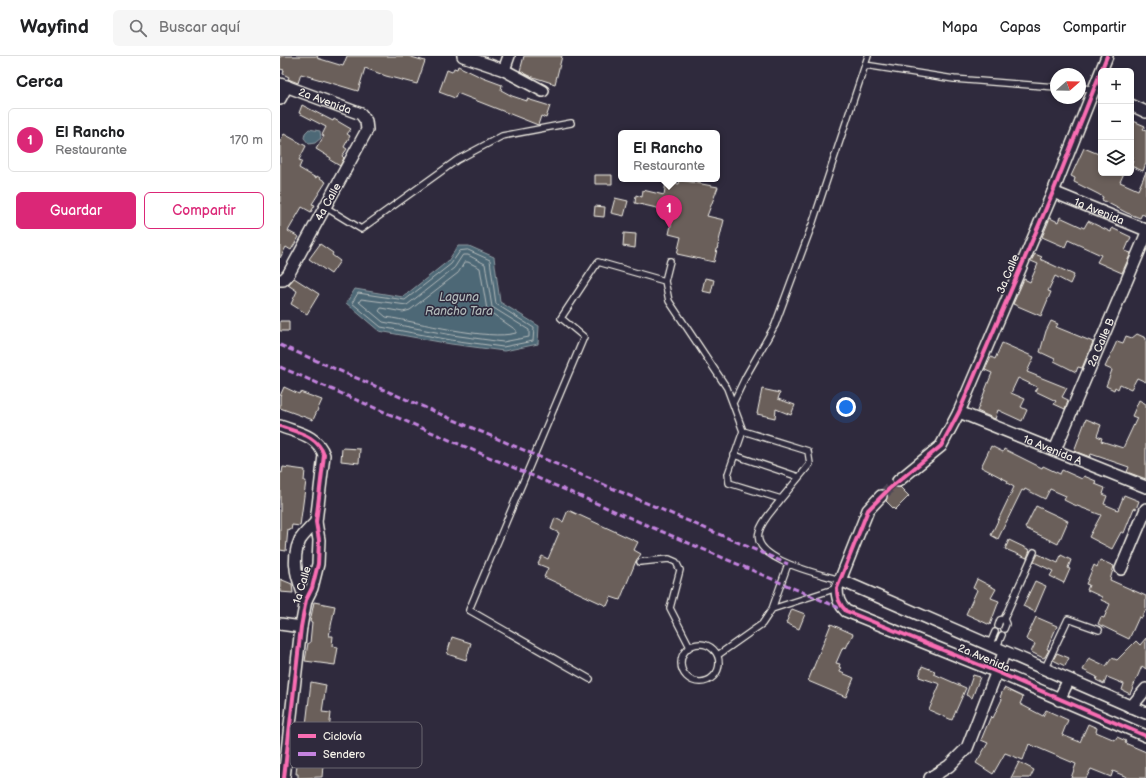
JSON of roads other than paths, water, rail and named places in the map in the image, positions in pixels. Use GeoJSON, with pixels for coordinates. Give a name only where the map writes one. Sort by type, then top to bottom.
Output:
{"type":"FeatureCollection","features":[{"type":"Feature","properties":{"kind":"street"},"geometry":{"type":"LineString","coordinates":[[463,56],[504,70],[543,91]]}},
{"type":"Feature","properties":{"kind":"street"},"geometry":{"type":"LineString","coordinates":[[504,70],[509,56]]}},
{"type":"Feature","properties":{"kind":"street","name":"3a Calle"},"geometry":{"type":"LineString","coordinates":[[898,481],[941,446],[959,412],[1097,91],[1107,56]]}},
{"type":"Feature","properties":{"kind":"street"},"geometry":{"type":"LineString","coordinates":[[280,99],[283,85]]}},
{"type":"Feature","properties":{"kind":"street","name":"2a Avenida"},"geometry":{"type":"LineString","coordinates":[[283,85],[361,114],[366,121]]}},
{"type":"Feature","properties":{"kind":"street"},"geometry":{"type":"LineString","coordinates":[[1134,106],[1146,112]]}},
{"type":"Feature","properties":{"kind":"street","name":"4a Calle"},"geometry":{"type":"LineString","coordinates":[[282,280],[288,275],[367,130],[366,121]]}},
{"type":"Feature","properties":{"kind":"street","name":"1a Avenida"},"geometry":{"type":"LineString","coordinates":[[1053,192],[1146,230]]}},
{"type":"Feature","properties":{"kind":"street","name":"2a Calle B"},"geometry":{"type":"LineString","coordinates":[[1054,450],[1146,235]]}},
{"type":"Feature","properties":{"kind":"street","name":"1a Avenida A"},"geometry":{"type":"LineString","coordinates":[[959,412],[1146,487]]}},
{"type":"Feature","properties":{"kind":"street","name":"1a Calle"},"geometry":{"type":"LineString","coordinates":[[280,426],[311,438],[320,445],[324,455],[316,522],[319,540],[318,564],[312,588],[306,600],[301,627],[290,722]]}},
{"type":"Feature","properties":{"kind":"street"},"geometry":{"type":"LineString","coordinates":[[838,584],[868,510],[881,496]]}},
{"type":"Feature","properties":{"kind":"street"},"geometry":{"type":"LineString","coordinates":[[1121,569],[1146,509]]}},
{"type":"Feature","properties":{"kind":"street","name":"1a Calle"},"geometry":{"type":"LineString","coordinates":[[306,600],[297,578],[295,558],[300,540],[316,522]]}},
{"type":"Feature","properties":{"kind":"street","name":"2a Avenida"},"geometry":{"type":"LineString","coordinates":[[1146,714],[996,649],[838,584],[837,597],[840,606],[846,611],[997,672],[1059,700],[1146,736]]}},
{"type":"Feature","properties":{"kind":"street"},"geometry":{"type":"LineString","coordinates":[[280,624],[301,627]]}},
{"type":"Feature","properties":{"kind":"street"},"geometry":{"type":"LineString","coordinates":[[930,778],[949,766],[967,748],[997,672],[996,649]]}},
{"type":"Feature","properties":{"kind":"street"},"geometry":{"type":"LineString","coordinates":[[1059,700],[1068,681]]}},
{"type":"Feature","properties":{"kind":"street"},"geometry":{"type":"LineString","coordinates":[[1131,707],[1146,689]]}},
{"type":"Feature","properties":{"kind":"street","name":"1a Calle"},"geometry":{"type":"LineString","coordinates":[[284,778],[290,725]]}},
{"type":"Feature","properties":{"kind":"lane"},"geometry":{"type":"LineString","coordinates":[[733,403],[746,376],[775,325],[812,225],[868,56]]}},
{"type":"Feature","properties":{"kind":"lane"},"geometry":{"type":"LineString","coordinates":[[865,65],[954,79],[1050,87]]}},
{"type":"Feature","properties":{"kind":"lane"},"geometry":{"type":"LineString","coordinates":[[1086,89],[1097,91]]}},
{"type":"Feature","properties":{"kind":"lane"},"geometry":{"type":"LineString","coordinates":[[325,207],[361,229],[457,160],[502,136],[571,123]]}},
{"type":"Feature","properties":{"kind":"lane"},"geometry":{"type":"LineString","coordinates":[[670,261],[664,281],[669,301],[727,388],[743,431],[728,474],[729,483],[782,499]]}},
{"type":"Feature","properties":{"kind":"lane"},"geometry":{"type":"LineString","coordinates":[[590,680],[470,610],[584,337],[561,318],[598,262],[664,281]]}},
{"type":"Feature","properties":{"kind":"lane"},"geometry":{"type":"LineString","coordinates":[[743,431],[808,451],[810,464],[762,524],[758,534],[760,546],[769,555],[838,584]]}},
{"type":"Feature","properties":{"kind":"lane"},"geometry":{"type":"LineString","coordinates":[[734,455],[799,477]]}},
{"type":"Feature","properties":{"kind":"lane"},"geometry":{"type":"LineString","coordinates":[[998,626],[1000,620],[1004,619],[1034,552]]}},
{"type":"Feature","properties":{"kind":"lane"},"geometry":{"type":"LineString","coordinates":[[640,562],[669,559],[676,562],[680,570],[670,608],[690,646]]}},
{"type":"Feature","properties":{"kind":"lane"},"geometry":{"type":"LineString","coordinates":[[718,655],[762,624],[772,609],[788,564]]}},
{"type":"Feature","properties":{"kind":"lane"},"geometry":{"type":"LineString","coordinates":[[772,609],[838,584]]}},
{"type":"Feature","properties":{"kind":"lane"},"geometry":{"type":"LineString","coordinates":[[1004,619],[1006,624],[1004,629]]}},
{"type":"Feature","properties":{"kind":"lane"},"geometry":{"type":"LineString","coordinates":[[1044,670],[1066,620],[1070,619],[1099,630]]}},
{"type":"Feature","properties":{"kind":"lane"},"geometry":{"type":"LineString","coordinates":[[995,632],[996,649]]}},
{"type":"Feature","properties":{"kind":"lane"},"geometry":{"type":"LineString","coordinates":[[996,649],[1002,635]]}},
{"type":"Feature","properties":{"kind":"lane"},"geometry":{"type":"LineString","coordinates":[[696,644],[709,646],[718,655],[720,661],[717,673],[708,681],[695,682],[685,675],[681,663],[685,651],[690,646],[696,644]]}},
{"type":"Feature","properties":{"kind":"water"},"geometry":{"type":"Polygon","coordinates":[[[309,129],[320,131],[321,138],[315,143],[309,144],[304,138],[305,133],[309,129]]]}},
{"type":"Feature","properties":{"kind":"water","name":"Laguna Rancho Tara"},"geometry":{"type":"Polygon","coordinates":[[[458,246],[469,246],[494,257],[500,302],[539,326],[538,344],[504,351],[451,344],[379,331],[346,303],[355,289],[403,297],[448,261],[458,246]]]}},
{"type":"Feature","properties":{"kind":"tunnel"},"geometry":{"type":"LineString","coordinates":[[881,496],[898,481]]}},
{"type":"Feature","properties":{"kind":"place","name":"El Rancho"},"geometry":{"type":"Point","coordinates":[669,228]}}]}
